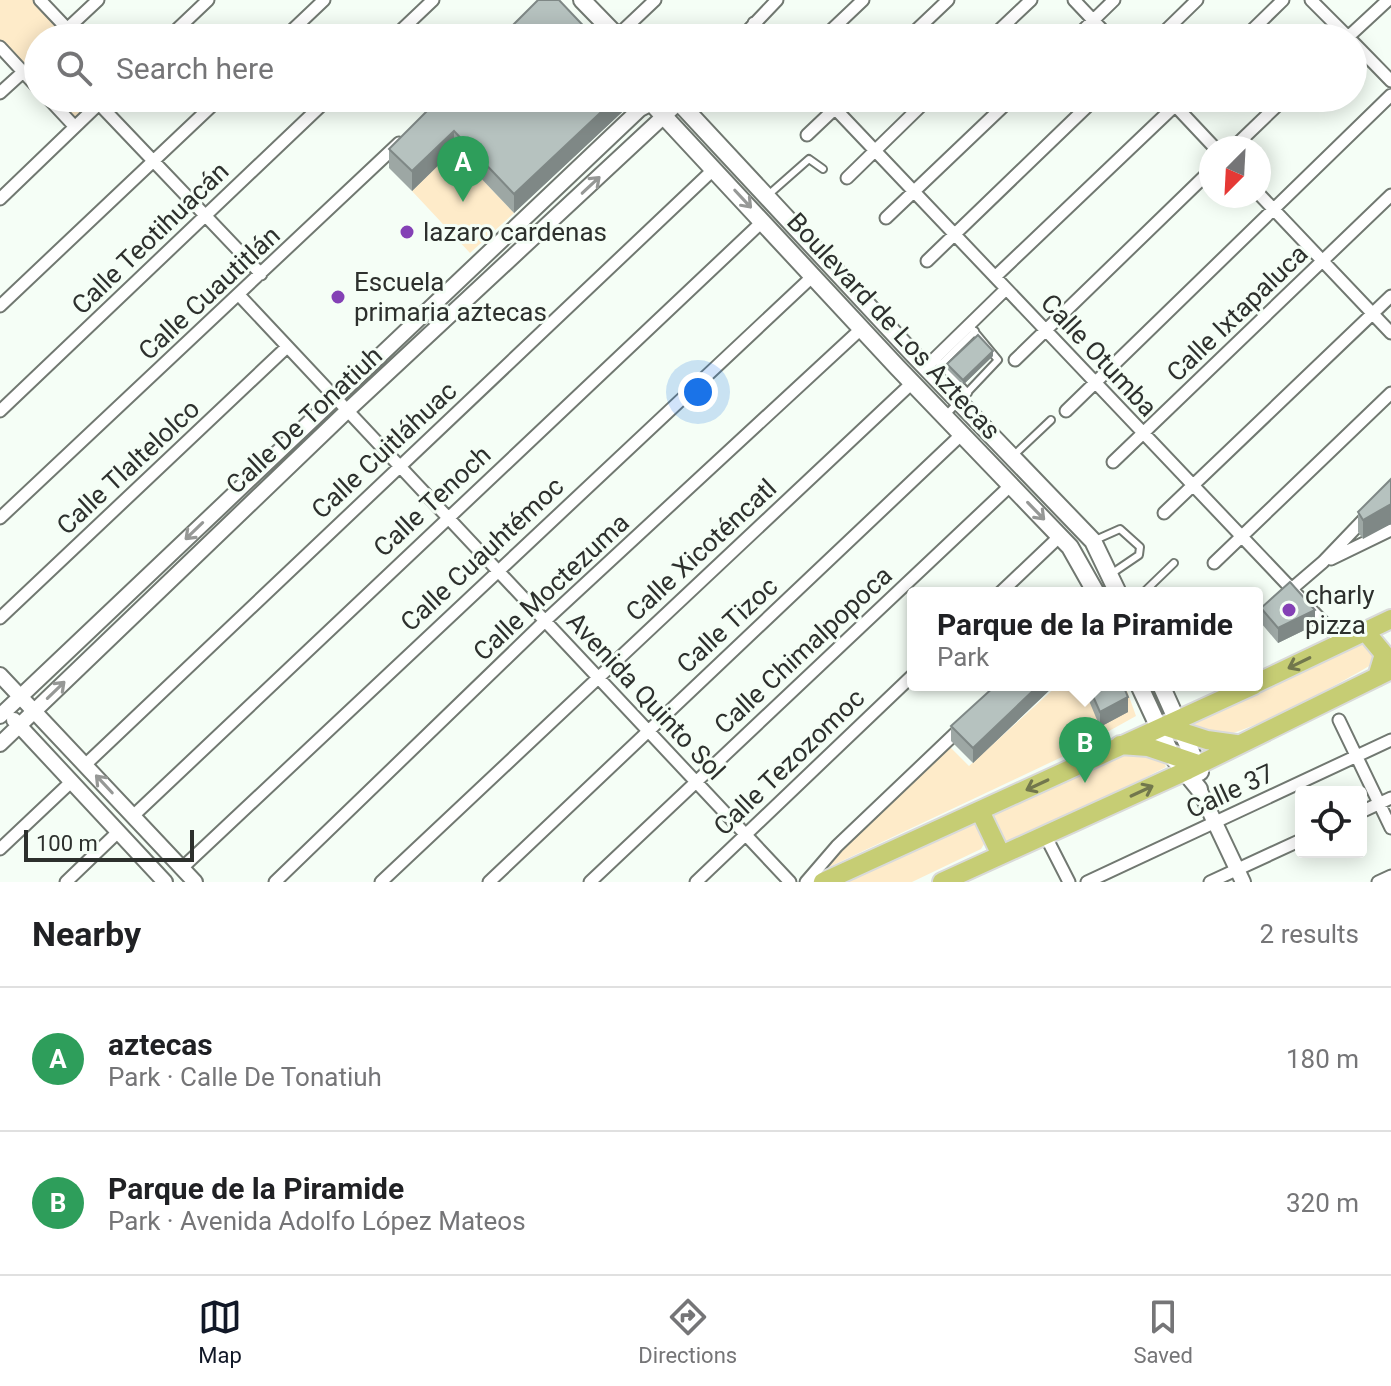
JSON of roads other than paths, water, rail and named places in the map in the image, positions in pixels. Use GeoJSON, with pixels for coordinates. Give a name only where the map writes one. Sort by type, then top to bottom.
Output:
{"type":"FeatureCollection","features":[{"type":"Feature","properties":{"kind":"main road"},"geometry":{"type":"LineString","coordinates":[[582,0],[605,24]]}},
{"type":"Feature","properties":{"kind":"main road","name":"Boulevard de Los Aztecas"},"geometry":{"type":"LineString","coordinates":[[662,112],[912,383],[1060,536],[1081,562],[1093,587]]}},
{"type":"Feature","properties":{"kind":"main road","name":"Boulevard de Los Aztecas"},"geometry":{"type":"LineString","coordinates":[[691,112],[912,353],[933,366],[964,398],[1012,457],[1093,541],[1115,587]]}},
{"type":"Feature","properties":{"kind":"main road"},"geometry":{"type":"LineString","coordinates":[[897,367],[912,353]]}},
{"type":"Feature","properties":{"kind":"main road"},"geometry":{"type":"LineString","coordinates":[[1263,680],[1391,619]]}},
{"type":"Feature","properties":{"kind":"main road"},"geometry":{"type":"LineString","coordinates":[[942,882],[1045,835],[1184,764],[1236,744],[1384,674],[1384,654],[1365,631]]}},
{"type":"Feature","properties":{"kind":"main road"},"geometry":{"type":"LineString","coordinates":[[1142,691],[1158,726],[1199,789]]}},
{"type":"Feature","properties":{"kind":"main road"},"geometry":{"type":"LineString","coordinates":[[1164,691],[1179,726],[1184,764]]}},
{"type":"Feature","properties":{"kind":"main road"},"geometry":{"type":"LineString","coordinates":[[1179,726],[1242,691]]}},
{"type":"Feature","properties":{"kind":"main road"},"geometry":{"type":"LineString","coordinates":[[823,882],[1158,726],[1179,726],[1207,740],[1236,744]]}},
{"type":"Feature","properties":{"kind":"main road"},"geometry":{"type":"LineString","coordinates":[[1119,745],[1148,747],[1184,764]]}},
{"type":"Feature","properties":{"kind":"main road"},"geometry":{"type":"LineString","coordinates":[[980,811],[1001,855]]}},
{"type":"Feature","properties":{"kind":"street"},"geometry":{"type":"LineString","coordinates":[[40,0],[62,24]]}},
{"type":"Feature","properties":{"kind":"street"},"geometry":{"type":"LineString","coordinates":[[79,24],[98,0]]}},
{"type":"Feature","properties":{"kind":"street"},"geometry":{"type":"LineString","coordinates":[[183,24],[208,0]]}},
{"type":"Feature","properties":{"kind":"street"},"geometry":{"type":"LineString","coordinates":[[299,24],[324,0]]}},
{"type":"Feature","properties":{"kind":"street"},"geometry":{"type":"LineString","coordinates":[[408,24],[433,0]]}},
{"type":"Feature","properties":{"kind":"street"},"geometry":{"type":"LineString","coordinates":[[631,24],[655,0]]}},
{"type":"Feature","properties":{"kind":"street"},"geometry":{"type":"LineString","coordinates":[[754,23],[777,0]]}},
{"type":"Feature","properties":{"kind":"street"},"geometry":{"type":"LineString","coordinates":[[838,24],[863,0]]}},
{"type":"Feature","properties":{"kind":"street"},"geometry":{"type":"LineString","coordinates":[[923,24],[948,0]]}},
{"type":"Feature","properties":{"kind":"street"},"geometry":{"type":"LineString","coordinates":[[1006,24],[1031,0]]}},
{"type":"Feature","properties":{"kind":"street"},"geometry":{"type":"LineString","coordinates":[[1074,0],[1097,24]]}},
{"type":"Feature","properties":{"kind":"street"},"geometry":{"type":"LineString","coordinates":[[1089,24],[1114,0]]}},
{"type":"Feature","properties":{"kind":"street"},"geometry":{"type":"LineString","coordinates":[[1172,24],[1197,0]]}},
{"type":"Feature","properties":{"kind":"street"},"geometry":{"type":"LineString","coordinates":[[1258,24],[1283,0]]}},
{"type":"Feature","properties":{"kind":"street"},"geometry":{"type":"LineString","coordinates":[[1311,0],[1335,24]]}},
{"type":"Feature","properties":{"kind":"street"},"geometry":{"type":"LineString","coordinates":[[1365,24],[1389,0]]}},
{"type":"Feature","properties":{"kind":"street"},"geometry":{"type":"LineString","coordinates":[[0,47],[23,72],[0,93]]}},
{"type":"Feature","properties":{"kind":"street"},"geometry":{"type":"LineString","coordinates":[[1367,56],[1391,81]]}},
{"type":"Feature","properties":{"kind":"street"},"geometry":{"type":"LineString","coordinates":[[1066,411],[1391,95]]}},
{"type":"Feature","properties":{"kind":"street"},"geometry":{"type":"LineString","coordinates":[[61,112],[75,127]]}},
{"type":"Feature","properties":{"kind":"street"},"geometry":{"type":"LineString","coordinates":[[0,199],[91,112]]}},
{"type":"Feature","properties":{"kind":"street"},"geometry":{"type":"LineString","coordinates":[[111,112],[204,217],[261,274]]}},
{"type":"Feature","properties":{"kind":"street"},"geometry":{"type":"LineString","coordinates":[[0,306],[206,112]]}},
{"type":"Feature","properties":{"kind":"street","name":"Calle Teotihuacán"},"geometry":{"type":"LineString","coordinates":[[0,411],[314,112]]}},
{"type":"Feature","properties":{"kind":"street","name":"Calle De Tonatiuh"},"geometry":{"type":"LineString","coordinates":[[2,711],[639,112]]}},
{"type":"Feature","properties":{"kind":"street","name":"Calle De Tonatiuh"},"geometry":{"type":"LineString","coordinates":[[0,744],[348,410],[669,112]]}},
{"type":"Feature","properties":{"kind":"street"},"geometry":{"type":"LineString","coordinates":[[807,135],[831,112]]}},
{"type":"Feature","properties":{"kind":"street","name":"Calle Otumba"},"geometry":{"type":"LineString","coordinates":[[839,112],[1342,642]]}},
{"type":"Feature","properties":{"kind":"street"},"geometry":{"type":"LineString","coordinates":[[847,178],[915,112]]}},
{"type":"Feature","properties":{"kind":"street"},"geometry":{"type":"LineString","coordinates":[[886,218],[997,112]]}},
{"type":"Feature","properties":{"kind":"street"},"geometry":{"type":"LineString","coordinates":[[927,261],[1081,112]]}},
{"type":"Feature","properties":{"kind":"street"},"geometry":{"type":"LineString","coordinates":[[995,277],[1164,112]]}},
{"type":"Feature","properties":{"kind":"street"},"geometry":{"type":"LineString","coordinates":[[1184,112],[1205,136]]}},
{"type":"Feature","properties":{"kind":"street"},"geometry":{"type":"LineString","coordinates":[[1245,136],[1270,112]]}},
{"type":"Feature","properties":{"kind":"street","name":"Calle Cuautitlán"},"geometry":{"type":"LineString","coordinates":[[0,518],[411,131]]}},
{"type":"Feature","properties":{"kind":"street","name":"Calle Cuitláhuac"},"geometry":{"type":"LineString","coordinates":[[85,765],[714,169]]}},
{"type":"Feature","properties":{"kind":"street"},"geometry":{"type":"LineString","coordinates":[[1015,360],[1199,182]]}},
{"type":"Feature","properties":{"kind":"street","name":"Calle Ixtapaluca"},"geometry":{"type":"LineString","coordinates":[[1113,462],[1391,195]]}},
{"type":"Feature","properties":{"kind":"street"},"geometry":{"type":"LineString","coordinates":[[1271,207],[1391,333]]}},
{"type":"Feature","properties":{"kind":"street","name":"Calle Tenoch"},"geometry":{"type":"LineString","coordinates":[[133,816],[447,516],[763,221]]}},
{"type":"Feature","properties":{"kind":"street","name":"Calle Cuauhtémoc"},"geometry":{"type":"LineString","coordinates":[[182,868],[498,568],[814,275]]}},
{"type":"Feature","properties":{"kind":"street"},"geometry":{"type":"LineString","coordinates":[[933,366],[1006,289]]}},
{"type":"Feature","properties":{"kind":"street","name":"Avenida Quinto Sol"},"geometry":{"type":"LineString","coordinates":[[239,295],[790,882]]}},
{"type":"Feature","properties":{"kind":"street"},"geometry":{"type":"LineString","coordinates":[[1164,513],[1391,296]]}},
{"type":"Feature","properties":{"kind":"street","name":"Calle Moctezuma"},"geometry":{"type":"LineString","coordinates":[[275,882],[546,620],[862,328]]}},
{"type":"Feature","properties":{"kind":"street","name":"Calle Tlaltelolco"},"geometry":{"type":"LineString","coordinates":[[0,618],[287,347]]}},
{"type":"Feature","properties":{"kind":"street","name":"Calle Xicoténcatl"},"geometry":{"type":"LineString","coordinates":[[381,882],[912,383]]}},
{"type":"Feature","properties":{"kind":"street"},"geometry":{"type":"LineString","coordinates":[[1214,563],[1391,393]]}},
{"type":"Feature","properties":{"kind":"street","name":"Calle Tizoc"},"geometry":{"type":"LineString","coordinates":[[489,882],[962,434]]}},
{"type":"Feature","properties":{"kind":"street","name":"Calle Chimalpopoca"},"geometry":{"type":"LineString","coordinates":[[590,882],[1011,485]]}},
{"type":"Feature","properties":{"kind":"street"},"geometry":{"type":"LineString","coordinates":[[1280,600],[1382,502]]}},
{"type":"Feature","properties":{"kind":"street"},"geometry":{"type":"LineString","coordinates":[[1323,562],[1391,530]]}},
{"type":"Feature","properties":{"kind":"street"},"geometry":{"type":"LineString","coordinates":[[1006,587],[1060,536]]}},
{"type":"Feature","properties":{"kind":"street"},"geometry":{"type":"LineString","coordinates":[[0,675],[195,882]]}},
{"type":"Feature","properties":{"kind":"street","name":"Calle Tezozomoc"},"geometry":{"type":"LineString","coordinates":[[696,882],[907,681]]}},
{"type":"Feature","properties":{"kind":"street"},"geometry":{"type":"LineString","coordinates":[[2,711],[165,882]]}},
{"type":"Feature","properties":{"kind":"street"},"geometry":{"type":"LineString","coordinates":[[806,882],[837,846],[972,717]]}},
{"type":"Feature","properties":{"kind":"street"},"geometry":{"type":"LineString","coordinates":[[1339,720],[1385,800],[1391,828]]}},
{"type":"Feature","properties":{"kind":"street","name":"Calle 37"},"geometry":{"type":"LineString","coordinates":[[1087,882],[1391,740]]}},
{"type":"Feature","properties":{"kind":"street"},"geometry":{"type":"LineString","coordinates":[[0,849],[71,782]]}},
{"type":"Feature","properties":{"kind":"street"},"geometry":{"type":"LineString","coordinates":[[1199,789],[1241,879]]}},
{"type":"Feature","properties":{"kind":"street"},"geometry":{"type":"LineString","coordinates":[[1367,809],[1385,800]]}},
{"type":"Feature","properties":{"kind":"street"},"geometry":{"type":"LineString","coordinates":[[66,882],[118,832]]}},
{"type":"Feature","properties":{"kind":"street"},"geometry":{"type":"LineString","coordinates":[[1045,835],[1069,882]]}},
{"type":"Feature","properties":{"kind":"street"},"geometry":{"type":"LineString","coordinates":[[1210,882],[1241,879],[1295,844]]}},
{"type":"Feature","properties":{"kind":"street"},"geometry":{"type":"LineString","coordinates":[[1378,882],[1391,876]]}},
{"type":"Feature","properties":{"kind":"lane"},"geometry":{"type":"LineString","coordinates":[[767,196],[809,159],[823,169]]}},
{"type":"Feature","properties":{"kind":"lane"},"geometry":{"type":"LineString","coordinates":[[944,417],[998,360],[972,328]]}},
{"type":"Feature","properties":{"kind":"lane"},"geometry":{"type":"LineString","coordinates":[[1012,457],[1051,420]]}},
{"type":"Feature","properties":{"kind":"lane"},"geometry":{"type":"LineString","coordinates":[[1093,541],[1120,529],[1141,549],[1139,555],[1110,575]]}},
{"type":"Feature","properties":{"kind":"lane"},"geometry":{"type":"LineString","coordinates":[[1149,587],[1174,563]]}},
{"type":"Feature","properties":{"kind":"place","name":"aztecas"},"geometry":{"type":"Point","coordinates":[463,202]}},
{"type":"Feature","properties":{"kind":"place","name":"lazaro cardenas"},"geometry":{"type":"Point","coordinates":[407,232]}},
{"type":"Feature","properties":{"kind":"place","name":"Escuela primaria aztecas"},"geometry":{"type":"Point","coordinates":[338,297]}},
{"type":"Feature","properties":{"kind":"place","name":"charly pizza"},"geometry":{"type":"Point","coordinates":[1289,610]}},
{"type":"Feature","properties":{"kind":"place","name":"Parque de la Piramide"},"geometry":{"type":"Point","coordinates":[1085,783]}}]}
